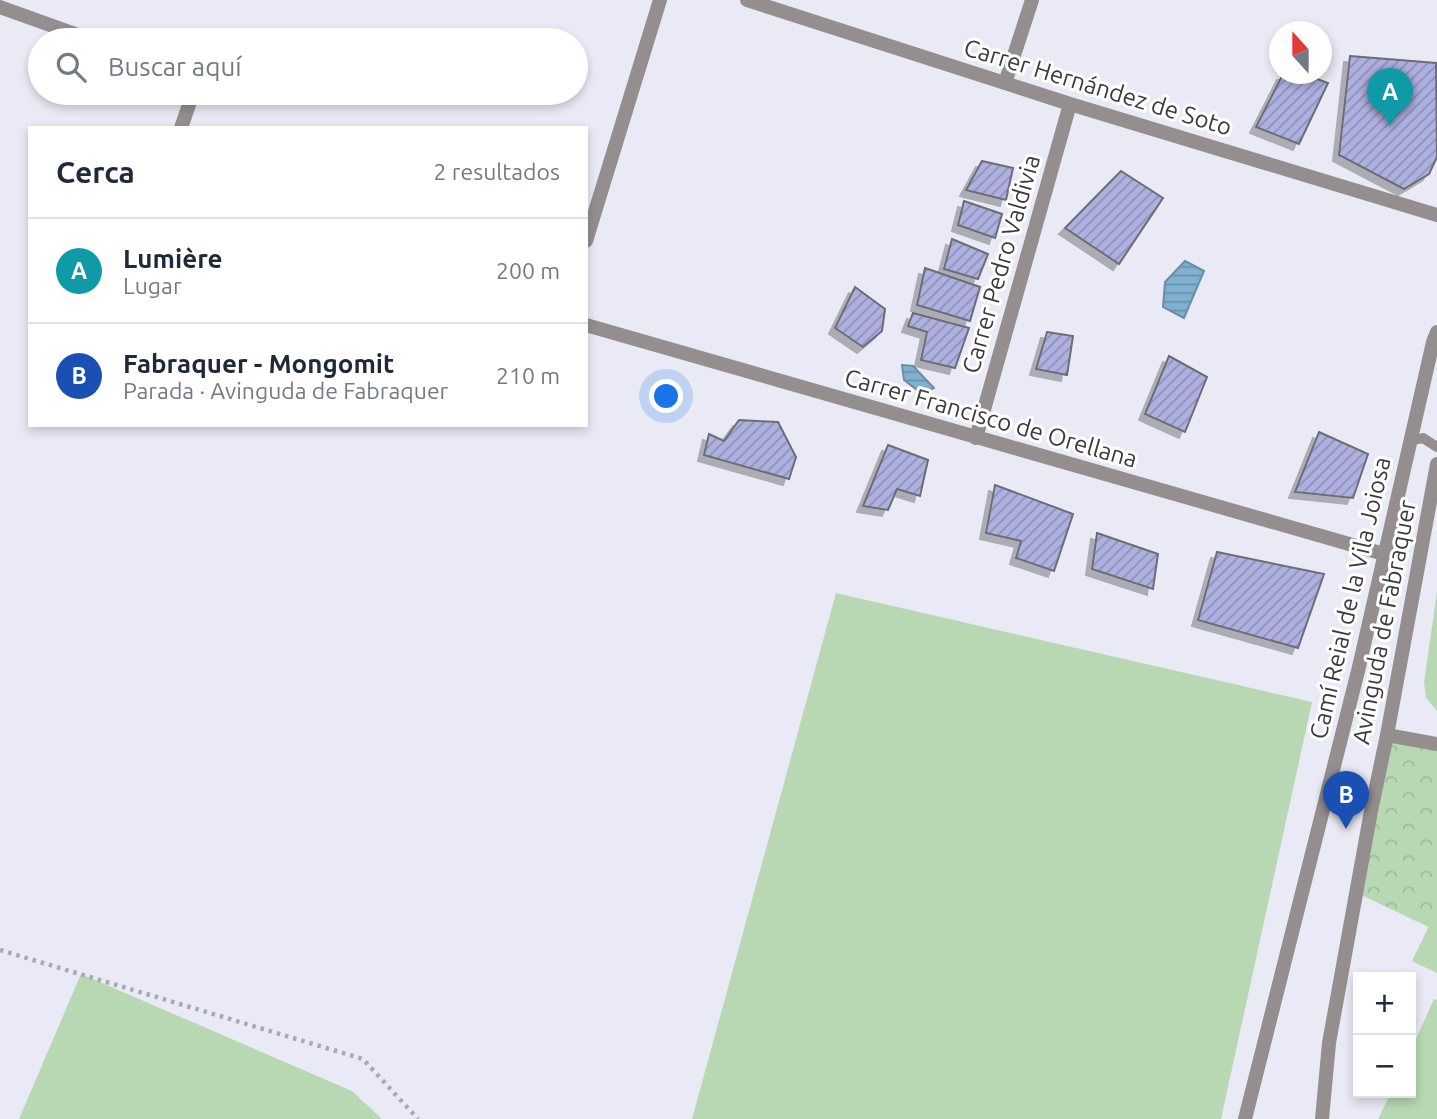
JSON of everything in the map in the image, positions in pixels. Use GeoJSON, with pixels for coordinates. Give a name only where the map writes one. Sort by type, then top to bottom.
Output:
{"type":"FeatureCollection","features":[{"type":"Feature","properties":{"kind":"street"},"geometry":{"type":"LineString","coordinates":[[588,234],[660,0]]}},
{"type":"Feature","properties":{"kind":"street","name":"Carrer Hernández de Soto"},"geometry":{"type":"LineString","coordinates":[[747,0],[1070,104],[1437,215]]}},
{"type":"Feature","properties":{"kind":"street"},"geometry":{"type":"LineString","coordinates":[[1005,83],[1032,0]]}},
{"type":"Feature","properties":{"kind":"street"},"geometry":{"type":"LineString","coordinates":[[0,7],[59,28]]}},
{"type":"Feature","properties":{"kind":"street","name":"Carrer Pedro Valdivia"},"geometry":{"type":"LineString","coordinates":[[976,438],[1070,104]]}},
{"type":"Feature","properties":{"kind":"street"},"geometry":{"type":"LineString","coordinates":[[182,126],[189,105]]}},
{"type":"Feature","properties":{"kind":"street","name":"Carrer Francisco de Orellana"},"geometry":{"type":"LineString","coordinates":[[588,326],[1384,554]]}},
{"type":"Feature","properties":{"kind":"street","name":"Camí Reial de la Vila Joiosa"},"geometry":{"type":"LineString","coordinates":[[1245,1119],[1359,667],[1437,332]]}},
{"type":"Feature","properties":{"kind":"street","name":"Avinguda de Fabraquer"},"geometry":{"type":"LineString","coordinates":[[1322,1119],[1329,1043],[1437,464]]}},
{"type":"Feature","properties":{"kind":"street"},"geometry":{"type":"LineString","coordinates":[[1387,735],[1437,744]]}},
{"type":"Feature","properties":{"kind":"lane"},"geometry":{"type":"LineString","coordinates":[[1410,441],[1423,438],[1437,447]]}},
{"type":"Feature","properties":{"kind":"path"},"geometry":{"type":"LineString","coordinates":[[0,950],[363,1059],[418,1119]]}},
{"type":"Feature","properties":{"kind":"green space"},"geometry":{"type":"Polygon","coordinates":[[[1437,592],[1437,711],[1426,698],[1424,682],[1437,592]]]}},
{"type":"Feature","properties":{"kind":"green space"},"geometry":{"type":"Polygon","coordinates":[[[836,593],[1312,702],[1221,1119],[692,1119],[836,593]]]}},
{"type":"Feature","properties":{"kind":"green space"},"geometry":{"type":"Polygon","coordinates":[[[1387,735],[1437,744],[1437,931],[1357,893],[1387,735]]]}},
{"type":"Feature","properties":{"kind":"green space"},"geometry":{"type":"Polygon","coordinates":[[[1430,924],[1437,928],[1437,973],[1412,961],[1430,924]]]}},
{"type":"Feature","properties":{"kind":"green space"},"geometry":{"type":"Polygon","coordinates":[[[81,974],[352,1091],[382,1119],[19,1119],[81,974]]]}},
{"type":"Feature","properties":{"kind":"green space"},"geometry":{"type":"Polygon","coordinates":[[[1434,999],[1437,1000],[1437,1119],[1378,1119],[1388,1098],[1416,1098],[1416,1039],[1434,999]]]}},
{"type":"Feature","properties":{"kind":"water"},"geometry":{"type":"Polygon","coordinates":[[[1185,261],[1204,271],[1184,318],[1163,307],[1165,282],[1185,261]]]}},
{"type":"Feature","properties":{"kind":"water"},"geometry":{"type":"Polygon","coordinates":[[[902,365],[913,366],[934,388],[926,392],[916,389],[904,380],[902,365]]]}},
{"type":"Feature","properties":{"kind":"building"},"geometry":{"type":"Polygon","coordinates":[[[1350,56],[1436,63],[1437,157],[1429,174],[1404,189],[1339,155],[1350,56]]]}},
{"type":"Feature","properties":{"kind":"building"},"geometry":{"type":"Polygon","coordinates":[[[1278,84],[1328,84],[1299,144],[1256,127],[1278,84]]]}},
{"type":"Feature","properties":{"kind":"building"},"geometry":{"type":"Polygon","coordinates":[[[982,161],[1013,168],[1006,200],[966,190],[982,161]]]}},
{"type":"Feature","properties":{"kind":"building"},"geometry":{"type":"Polygon","coordinates":[[[1121,171],[1163,198],[1119,264],[1065,228],[1121,171]]]}},
{"type":"Feature","properties":{"kind":"building"},"geometry":{"type":"Polygon","coordinates":[[[964,201],[1002,214],[995,238],[958,225],[964,201]]]}},
{"type":"Feature","properties":{"kind":"building"},"geometry":{"type":"Polygon","coordinates":[[[952,239],[988,254],[978,279],[944,269],[952,239]]]}},
{"type":"Feature","properties":{"kind":"building"},"geometry":{"type":"Polygon","coordinates":[[[925,268],[980,287],[970,321],[917,305],[925,268]]]}},
{"type":"Feature","properties":{"kind":"building"},"geometry":{"type":"Polygon","coordinates":[[[855,287],[885,309],[882,331],[863,347],[835,328],[855,287]]]}},
{"type":"Feature","properties":{"kind":"building"},"geometry":{"type":"Polygon","coordinates":[[[913,313],[969,328],[955,368],[921,360],[927,332],[908,326],[913,313]]]}},
{"type":"Feature","properties":{"kind":"building"},"geometry":{"type":"Polygon","coordinates":[[[1047,332],[1073,336],[1067,375],[1036,369],[1047,332]]]}},
{"type":"Feature","properties":{"kind":"building"},"geometry":{"type":"Polygon","coordinates":[[[1169,356],[1207,377],[1185,432],[1145,414],[1169,356]]]}},
{"type":"Feature","properties":{"kind":"building"},"geometry":{"type":"Polygon","coordinates":[[[739,420],[778,422],[796,457],[789,479],[704,455],[709,434],[724,441],[739,420]]]}},
{"type":"Feature","properties":{"kind":"building"},"geometry":{"type":"Polygon","coordinates":[[[1319,432],[1368,454],[1353,498],[1295,492],[1319,432]]]}},
{"type":"Feature","properties":{"kind":"building"},"geometry":{"type":"Polygon","coordinates":[[[888,445],[928,460],[920,496],[897,489],[888,510],[863,506],[888,445]]]}},
{"type":"Feature","properties":{"kind":"building"},"geometry":{"type":"Polygon","coordinates":[[[995,485],[1073,514],[1054,571],[1016,558],[1021,541],[986,533],[995,485]]]}},
{"type":"Feature","properties":{"kind":"building"},"geometry":{"type":"Polygon","coordinates":[[[1097,533],[1158,554],[1153,589],[1092,569],[1097,533]]]}},
{"type":"Feature","properties":{"kind":"building"},"geometry":{"type":"Polygon","coordinates":[[[1217,552],[1324,574],[1298,648],[1198,620],[1217,552]]]}},
{"type":"Feature","properties":{"kind":"place","name":"Lumière"},"geometry":{"type":"Point","coordinates":[1390,126]}},
{"type":"Feature","properties":{"kind":"place","name":"Fabraquer - Mongomit"},"geometry":{"type":"Point","coordinates":[1346,829]}}]}
